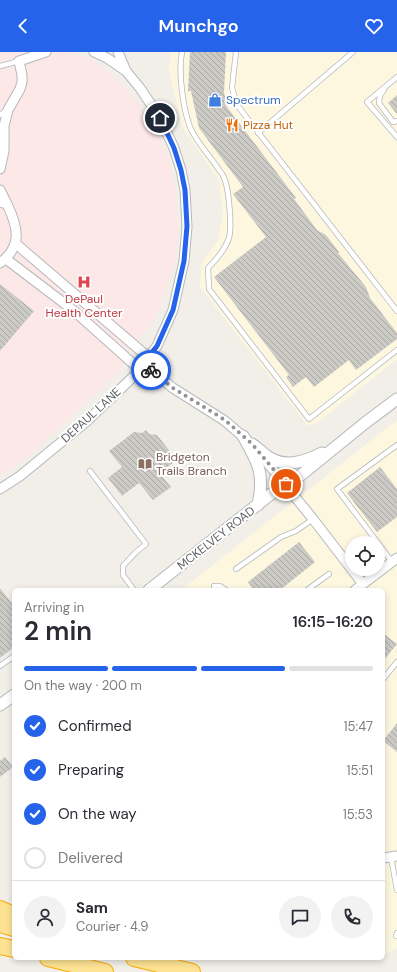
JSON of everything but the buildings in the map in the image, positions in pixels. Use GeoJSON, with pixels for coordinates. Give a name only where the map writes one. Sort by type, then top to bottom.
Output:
{"type":"FeatureCollection","features":[{"type":"Feature","properties":{"kind":"highway"},"geometry":{"type":"LineString","coordinates":[[0,909],[12,914]]}},
{"type":"Feature","properties":{"kind":"highway"},"geometry":{"type":"LineString","coordinates":[[0,924],[12,927]]}},
{"type":"Feature","properties":{"kind":"highway"},"geometry":{"type":"LineString","coordinates":[[0,946],[12,949]]}},
{"type":"Feature","properties":{"kind":"highway"},"geometry":{"type":"LineString","coordinates":[[56,960],[104,972]]}},
{"type":"Feature","properties":{"kind":"highway"},"geometry":{"type":"LineString","coordinates":[[142,960],[192,972]]}},
{"type":"Feature","properties":{"kind":"street"},"geometry":{"type":"LineString","coordinates":[[0,169],[4,151],[4,113],[20,89],[22,82],[19,61],[46,52]]}},
{"type":"Feature","properties":{"kind":"street","name":"DEPAUL LANE"},"geometry":{"type":"LineString","coordinates":[[0,490],[20,476],[87,421],[134,376],[157,346],[173,310],[183,268],[187,226],[185,190],[176,155],[160,118],[140,88],[126,71],[107,58],[94,52]]}},
{"type":"Feature","properties":{"kind":"street"},"geometry":{"type":"LineString","coordinates":[[118,52],[126,71]]}},
{"type":"Feature","properties":{"kind":"street"},"geometry":{"type":"LineString","coordinates":[[0,190],[3,203],[15,221],[17,237],[12,251],[3,261],[144,363]]}},
{"type":"Feature","properties":{"kind":"street"},"geometry":{"type":"LineString","coordinates":[[16,243],[144,363],[173,388],[225,420],[269,458],[280,462],[296,463],[309,459],[340,443]]}},
{"type":"Feature","properties":{"kind":"street","name":"MCKELVEY ROAD"},"geometry":{"type":"LineString","coordinates":[[152,588],[258,505],[286,484],[301,475],[397,399]]}},
{"type":"Feature","properties":{"kind":"street"},"geometry":{"type":"LineString","coordinates":[[248,440],[286,484],[313,519],[359,587],[395,560]]}},
{"type":"Feature","properties":{"kind":"street"},"geometry":{"type":"LineString","coordinates":[[248,440],[258,462],[260,472],[260,494],[258,505]]}},
{"type":"Feature","properties":{"kind":"street"},"geometry":{"type":"LineString","coordinates":[[0,706],[12,698]]}},
{"type":"Feature","properties":{"kind":"lane"},"geometry":{"type":"LineString","coordinates":[[182,52],[182,87],[190,127],[200,145],[219,169],[225,180],[230,213],[229,237],[222,252],[208,268],[209,289],[309,419],[397,350]]}},
{"type":"Feature","properties":{"kind":"lane"},"geometry":{"type":"LineString","coordinates":[[236,52],[233,80],[235,99],[241,110],[397,311]]}},
{"type":"Feature","properties":{"kind":"lane"},"geometry":{"type":"LineString","coordinates":[[258,133],[353,52]]}},
{"type":"Feature","properties":{"kind":"lane"},"geometry":{"type":"LineString","coordinates":[[0,66],[19,61]]}},
{"type":"Feature","properties":{"kind":"lane"},"geometry":{"type":"LineString","coordinates":[[397,77],[367,102],[397,136]]}},
{"type":"Feature","properties":{"kind":"lane"},"geometry":{"type":"LineString","coordinates":[[387,85],[380,95],[379,103],[393,122],[397,121]]}},
{"type":"Feature","properties":{"kind":"lane"},"geometry":{"type":"LineString","coordinates":[[373,536],[337,490],[397,445]]}},
{"type":"Feature","properties":{"kind":"lane"},"geometry":{"type":"LineString","coordinates":[[90,471],[146,544],[123,566],[123,575],[133,588]]}},
{"type":"Feature","properties":{"kind":"lane"},"geometry":{"type":"LineString","coordinates":[[236,569],[280,537],[296,531],[313,519]]}},
{"type":"Feature","properties":{"kind":"lane"},"geometry":{"type":"LineString","coordinates":[[385,550],[395,560]]}},
{"type":"Feature","properties":{"kind":"lane"},"geometry":{"type":"LineString","coordinates":[[310,588],[329,574]]}},
{"type":"Feature","properties":{"kind":"lane"},"geometry":{"type":"LineString","coordinates":[[214,586],[220,586],[223,588]]}},
{"type":"Feature","properties":{"kind":"lane"},"geometry":{"type":"LineString","coordinates":[[0,666],[12,657]]}},
{"type":"Feature","properties":{"kind":"lane"},"geometry":{"type":"LineString","coordinates":[[385,677],[397,662]]}},
{"type":"Feature","properties":{"kind":"lane"},"geometry":{"type":"LineString","coordinates":[[390,857],[397,890]]}},
{"type":"Feature","properties":{"kind":"shaded area","name":"DePaul Health Center"},"geometry":{"type":"Polygon","coordinates":[[[0,52],[66,52],[90,58],[116,79],[136,100],[156,128],[170,163],[175,187],[178,227],[177,255],[159,310],[119,371],[28,457],[0,476],[0,52]]]}},
{"type":"Feature","properties":{"kind":"shaded area"},"geometry":{"type":"Polygon","coordinates":[[[171,52],[397,52],[397,359],[318,422],[308,426],[200,287],[202,262],[218,241],[223,213],[219,180],[183,128],[169,70],[171,52]]]}},
{"type":"Feature","properties":{"kind":"shaded area"},"geometry":{"type":"Polygon","coordinates":[[[397,420],[397,948],[385,954],[385,588],[184,588],[397,420]]]}},
{"type":"Feature","properties":{"kind":"way so far"},"geometry":{"type":"LineString","coordinates":[[151,370],[173,388],[225,420],[252,444],[286,484]]}},
{"type":"Feature","properties":{"kind":"place","name":"Spectrum"},"geometry":{"type":"Point","coordinates":[215,100]}},
{"type":"Feature","properties":{"kind":"place","name":"Pizza Hut"},"geometry":{"type":"Point","coordinates":[232,125]}},
{"type":"Feature","properties":{"kind":"place","name":"DePaul Health Center"},"geometry":{"type":"Point","coordinates":[84,282]}},
{"type":"Feature","properties":{"kind":"place","name":"Bridgeton Trails Branch"},"geometry":{"type":"Point","coordinates":[145,464]}},
{"type":"Feature","properties":{"kind":"route"},"geometry":{"type":"LineString","coordinates":[[151,370],[143,364],[157,346],[173,310],[184,261],[187,226],[185,190],[181,170],[174,148],[160,118]]}}]}
